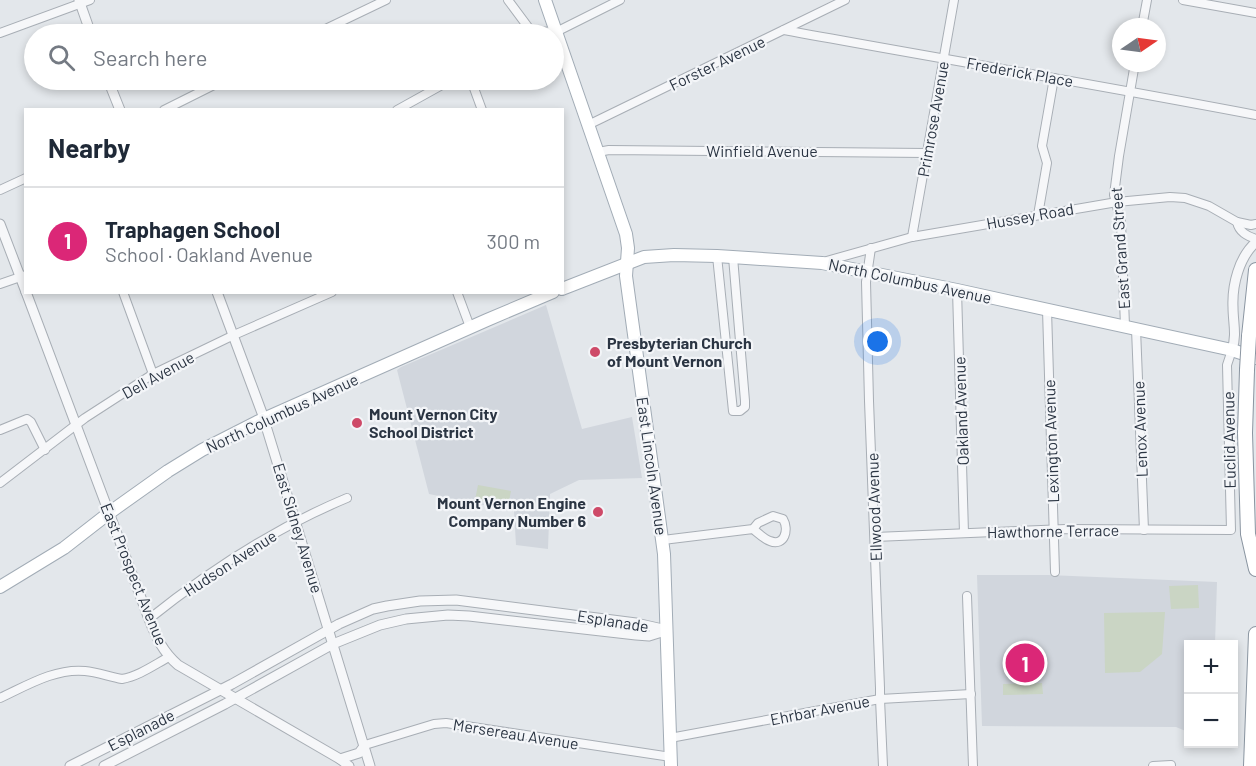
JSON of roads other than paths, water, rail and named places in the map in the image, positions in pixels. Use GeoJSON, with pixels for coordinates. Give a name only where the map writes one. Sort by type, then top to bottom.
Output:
{"type":"FeatureCollection","features":[{"type":"Feature","properties":{"kind":"highway"},"geometry":{"type":"LineString","coordinates":[[1256,270],[1246,370],[1245,433],[1248,534],[1256,569]]}},
{"type":"Feature","properties":{"kind":"highway"},"geometry":{"type":"LineString","coordinates":[[1251,766],[1256,634]]}},
{"type":"Feature","properties":{"kind":"main road","name":"East Lincoln Avenue"},"geometry":{"type":"LineString","coordinates":[[545,0],[553,24]]}},
{"type":"Feature","properties":{"kind":"main road","name":"East Lincoln Avenue"},"geometry":{"type":"LineString","coordinates":[[564,55],[626,234],[628,295],[663,540],[671,762]]}},
{"type":"Feature","properties":{"kind":"main road","name":"North Columbus Avenue"},"geometry":{"type":"LineString","coordinates":[[564,288],[644,257],[717,256],[822,263],[1232,350],[1256,358]]}},
{"type":"Feature","properties":{"kind":"main road","name":"North Columbus Avenue"},"geometry":{"type":"LineString","coordinates":[[0,587],[64,548],[109,513],[186,460],[241,430],[548,294]]}},
{"type":"Feature","properties":{"kind":"street"},"geometry":{"type":"LineString","coordinates":[[0,33],[79,2],[90,0]]}},
{"type":"Feature","properties":{"kind":"street"},"geometry":{"type":"LineString","coordinates":[[336,24],[386,0]]}},
{"type":"Feature","properties":{"kind":"street"},"geometry":{"type":"LineString","coordinates":[[508,0],[523,24]]}},
{"type":"Feature","properties":{"kind":"street"},"geometry":{"type":"LineString","coordinates":[[564,28],[620,0]]}},
{"type":"Feature","properties":{"kind":"street","name":"Forster Avenue"},"geometry":{"type":"LineString","coordinates":[[588,125],[845,0]]}},
{"type":"Feature","properties":{"kind":"street","name":"Primrose Avenue"},"geometry":{"type":"LineString","coordinates":[[912,237],[954,0]]}},
{"type":"Feature","properties":{"kind":"street"},"geometry":{"type":"LineString","coordinates":[[1144,18],[1147,0]]}},
{"type":"Feature","properties":{"kind":"street"},"geometry":{"type":"LineString","coordinates":[[1183,0],[1256,13]]}},
{"type":"Feature","properties":{"kind":"street"},"geometry":{"type":"LineString","coordinates":[[79,2],[88,24]]}},
{"type":"Feature","properties":{"kind":"street","name":"Frederick Place"},"geometry":{"type":"LineString","coordinates":[[784,30],[1256,115]]}},
{"type":"Feature","properties":{"kind":"street","name":"East Grand Street"},"geometry":{"type":"LineString","coordinates":[[1130,328],[1121,222],[1114,195],[1133,72]]}},
{"type":"Feature","properties":{"kind":"street"},"geometry":{"type":"LineString","coordinates":[[1038,215],[1047,164],[1042,146],[1054,78]]}},
{"type":"Feature","properties":{"kind":"street"},"geometry":{"type":"LineString","coordinates":[[112,90],[119,108]]}},
{"type":"Feature","properties":{"kind":"street"},"geometry":{"type":"LineString","coordinates":[[168,108],[204,90]]}},
{"type":"Feature","properties":{"kind":"street"},"geometry":{"type":"LineString","coordinates":[[402,108],[433,90]]}},
{"type":"Feature","properties":{"kind":"street"},"geometry":{"type":"LineString","coordinates":[[475,90],[481,108]]}},
{"type":"Feature","properties":{"kind":"street","name":"Winfield Avenue"},"geometry":{"type":"LineString","coordinates":[[598,152],[609,150],[927,153]]}},
{"type":"Feature","properties":{"kind":"street"},"geometry":{"type":"LineString","coordinates":[[0,190],[24,179]]}},
{"type":"Feature","properties":{"kind":"street","name":"Hussey Road"},"geometry":{"type":"LineString","coordinates":[[822,263],[912,237],[1117,201],[1185,198],[1209,206],[1237,222],[1256,224]]}},
{"type":"Feature","properties":{"kind":"street","name":"Hussey Road"},"geometry":{"type":"LineString","coordinates":[[1237,222],[1238,228],[1256,241]]}},
{"type":"Feature","properties":{"kind":"street","name":"East Prospect Avenue"},"geometry":{"type":"LineString","coordinates":[[0,224],[23,276]]}},
{"type":"Feature","properties":{"kind":"street"},"geometry":{"type":"LineString","coordinates":[[1232,350],[1236,338],[1233,307],[1236,281],[1249,248],[1256,241]]}},
{"type":"Feature","properties":{"kind":"street","name":"Ellwood Avenue"},"geometry":{"type":"LineString","coordinates":[[871,248],[866,282],[883,766]]}},
{"type":"Feature","properties":{"kind":"street"},"geometry":{"type":"LineString","coordinates":[[717,256],[736,411],[745,407],[745,401],[733,257]]}},
{"type":"Feature","properties":{"kind":"street"},"geometry":{"type":"LineString","coordinates":[[0,284],[23,276]]}},
{"type":"Feature","properties":{"kind":"street","name":"Oakland Avenue"},"geometry":{"type":"LineString","coordinates":[[957,290],[964,533]]}},
{"type":"Feature","properties":{"kind":"street","name":"East Prospect Avenue"},"geometry":{"type":"LineString","coordinates":[[27,294],[161,647],[178,665],[350,766]]}},
{"type":"Feature","properties":{"kind":"street"},"geometry":{"type":"LineString","coordinates":[[124,294],[153,374]]}},
{"type":"Feature","properties":{"kind":"street","name":"East Sidney Avenue"},"geometry":{"type":"LineString","coordinates":[[218,294],[264,419],[370,766]]}},
{"type":"Feature","properties":{"kind":"street"},"geometry":{"type":"LineString","coordinates":[[458,294],[470,327]]}},
{"type":"Feature","properties":{"kind":"street","name":"Dell Avenue"},"geometry":{"type":"LineString","coordinates":[[0,483],[76,425],[153,374],[314,296]]}},
{"type":"Feature","properties":{"kind":"street","name":"Lexington Avenue"},"geometry":{"type":"LineString","coordinates":[[1047,310],[1055,572]]}},
{"type":"Feature","properties":{"kind":"street","name":"Lenox Avenue"},"geometry":{"type":"LineString","coordinates":[[1130,328],[1144,530]]}},
{"type":"Feature","properties":{"kind":"street","name":"Euclid Avenue"},"geometry":{"type":"LineString","coordinates":[[1231,530],[1227,365],[1232,350]]}},
{"type":"Feature","properties":{"kind":"street"},"geometry":{"type":"LineString","coordinates":[[0,430],[27,419],[31,422],[45,450]]}},
{"type":"Feature","properties":{"kind":"street","name":"Hudson Avenue"},"geometry":{"type":"LineString","coordinates":[[149,619],[247,548],[347,498]]}},
{"type":"Feature","properties":{"kind":"street"},"geometry":{"type":"LineString","coordinates":[[663,540],[753,529]]}},
{"type":"Feature","properties":{"kind":"street","name":"Hawthorne Terrace"},"geometry":{"type":"LineString","coordinates":[[875,537],[1054,529],[1231,530]]}},
{"type":"Feature","properties":{"kind":"street"},"geometry":{"type":"LineString","coordinates":[[967,596],[973,766]]}},
{"type":"Feature","properties":{"kind":"street","name":"Esplanade"},"geometry":{"type":"LineString","coordinates":[[70,766],[220,690],[329,629],[373,609],[402,603],[456,600],[636,623],[667,630]]}},
{"type":"Feature","properties":{"kind":"street","name":"Esplanade"},"geometry":{"type":"LineString","coordinates":[[104,766],[333,644],[380,625],[406,619],[448,615],[649,636],[667,630]]}},
{"type":"Feature","properties":{"kind":"street"},"geometry":{"type":"LineString","coordinates":[[0,698],[60,672],[87,671],[122,680],[127,679],[169,657]]}},
{"type":"Feature","properties":{"kind":"street","name":"Ehrbar Avenue"},"geometry":{"type":"LineString","coordinates":[[670,738],[879,699],[971,694]]}},
{"type":"Feature","properties":{"kind":"street","name":"Mersereau Avenue"},"geometry":{"type":"LineString","coordinates":[[364,745],[434,724],[446,723],[671,762]]}},
{"type":"Feature","properties":{"kind":"street"},"geometry":{"type":"LineString","coordinates":[[340,759],[359,753],[364,745]]}},
{"type":"Feature","properties":{"kind":"street"},"geometry":{"type":"LineString","coordinates":[[1153,766],[1171,765]]}},
{"type":"Feature","properties":{"kind":"place","name":"Presbyterian Church of Mount Vernon"},"geometry":{"type":"Point","coordinates":[595,352]}},
{"type":"Feature","properties":{"kind":"place","name":"Mount Vernon City School District"},"geometry":{"type":"Point","coordinates":[357,423]}},
{"type":"Feature","properties":{"kind":"place","name":"Mount Vernon Engine Company Number 6"},"geometry":{"type":"Point","coordinates":[598,512]}},
{"type":"Feature","properties":{"kind":"place","name":"Traphagen School"},"geometry":{"type":"Point","coordinates":[1025,663]}}]}
